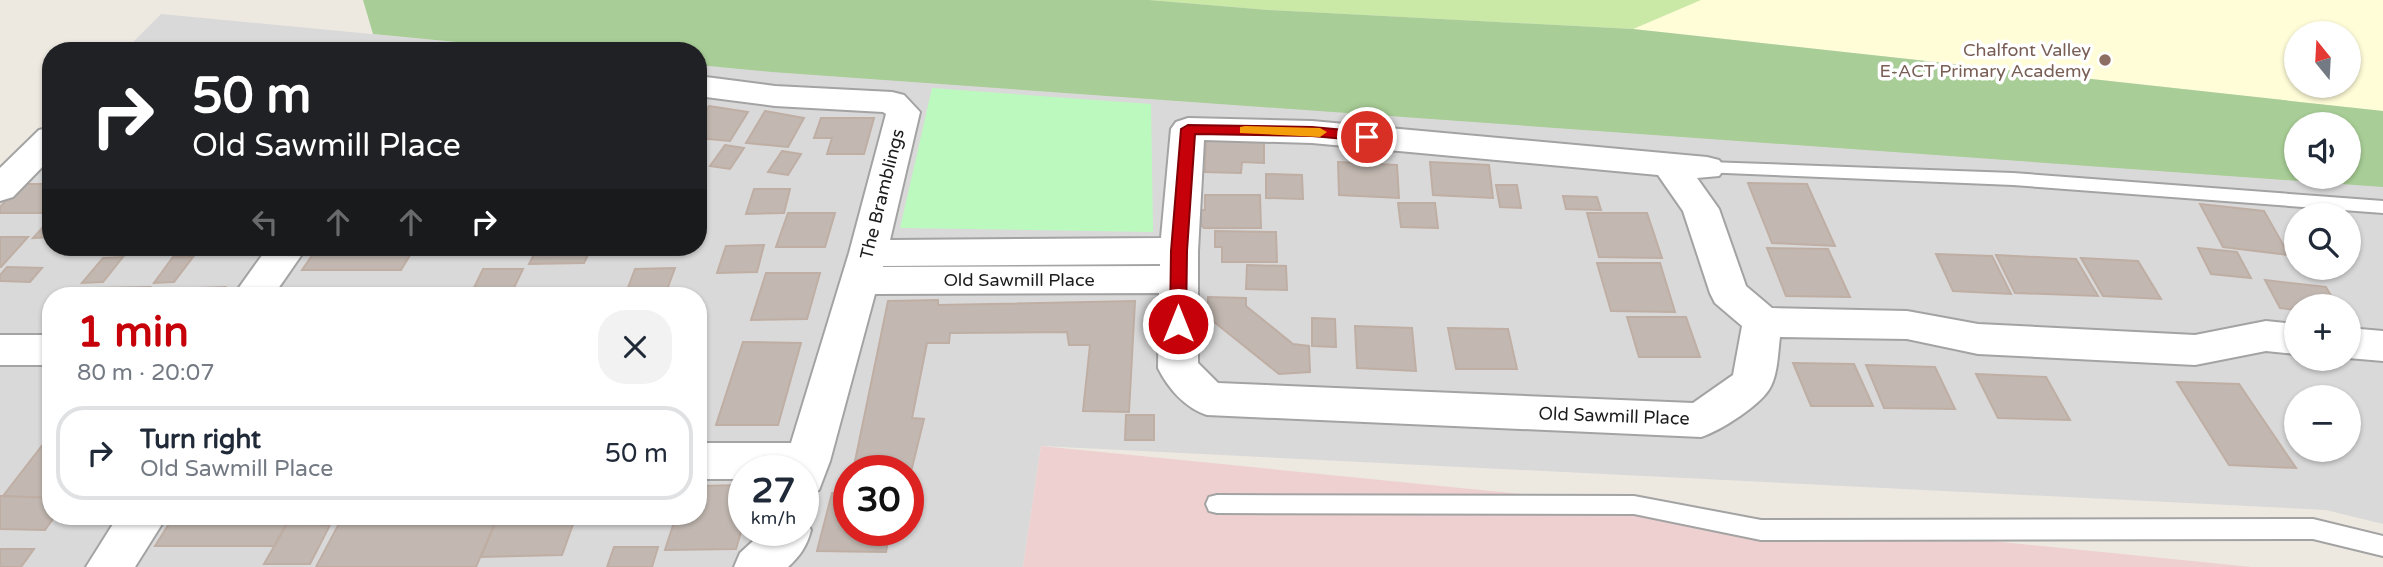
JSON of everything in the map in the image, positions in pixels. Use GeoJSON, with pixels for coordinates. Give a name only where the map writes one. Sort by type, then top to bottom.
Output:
{"type":"FeatureCollection","features":[{"type":"Feature","properties":{"kind":"street","name":"The Bramblings"},"geometry":{"type":"LineString","coordinates":[[707,87],[775,96],[892,102],[903,112],[864,267],[810,455]]}},
{"type":"Feature","properties":{"kind":"street","name":"Old Sawmill Place"},"geometry":{"type":"LineString","coordinates":[[1707,168],[1312,132],[1188,129],[1179,265],[1178,368],[1207,399],[1701,419],[1752,383],[1763,322]]}},
{"type":"Feature","properties":{"kind":"street"},"geometry":{"type":"LineString","coordinates":[[0,189],[42,147]]}},
{"type":"Feature","properties":{"kind":"street"},"geometry":{"type":"LineString","coordinates":[[1669,165],[1701,209],[1729,293],[1763,322],[1907,325],[1978,339],[2195,349],[2266,336],[2284,338]]}},
{"type":"Feature","properties":{"kind":"street"},"geometry":{"type":"LineString","coordinates":[[259,287],[281,256]]}},
{"type":"Feature","properties":{"kind":"street","name":"Old Sawmill Place"},"geometry":{"type":"LineString","coordinates":[[864,267],[1179,265]]}},
{"type":"Feature","properties":{"kind":"street"},"geometry":{"type":"LineString","coordinates":[[2361,344],[2383,346]]}},
{"type":"Feature","properties":{"kind":"street"},"geometry":{"type":"LineString","coordinates":[[0,350],[42,350]]}},
{"type":"Feature","properties":{"kind":"street"},"geometry":{"type":"LineString","coordinates":[[707,462],[728,463]]}},
{"type":"Feature","properties":{"kind":"street"},"geometry":{"type":"LineString","coordinates":[[110,567],[138,525]]}},
{"type":"Feature","properties":{"kind":"street"},"geometry":{"type":"LineString","coordinates":[[757,567],[780,546]]}},
{"type":"Feature","properties":{"kind":"lane"},"geometry":{"type":"LineString","coordinates":[[1707,168],[2013,179],[2383,207]]}},
{"type":"Feature","properties":{"kind":"lane"},"geometry":{"type":"LineString","coordinates":[[1217,504],[1634,505],[1761,530],[2313,529],[2383,546]]}},
{"type":"Feature","properties":{"kind":"shaded area","name":"Chalfont Valley E-ACT Primary Academy"},"geometry":{"type":"Polygon","coordinates":[[[1700,0],[2383,0],[2383,111],[1633,29],[1700,0]]]}},
{"type":"Feature","properties":{"kind":"shaded area"},"geometry":{"type":"Polygon","coordinates":[[[161,14],[455,42],[133,42],[161,14]]]}},
{"type":"Feature","properties":{"kind":"shaded area"},"geometry":{"type":"Polygon","coordinates":[[[707,66],[2284,177],[2284,189],[2361,189],[2361,182],[2383,184],[2383,524],[2326,510],[1041,446],[1023,567],[0,567],[0,172],[42,131],[42,256],[707,256],[707,66]]]}},
{"type":"Feature","properties":{"kind":"shaded area"},"geometry":{"type":"Polygon","coordinates":[[[1041,446],[2252,567],[1023,567],[1041,446]]]}},
{"type":"Feature","properties":{"kind":"green space"},"geometry":{"type":"Polygon","coordinates":[[[363,0],[1149,0],[1268,10],[1633,29],[2383,111],[2383,187],[2361,185],[2361,112],[2284,112],[2284,180],[772,72],[707,66],[707,42],[456,42],[373,34],[363,0]]]}},
{"type":"Feature","properties":{"kind":"green space"},"geometry":{"type":"Polygon","coordinates":[[[1149,0],[1701,0],[1633,29],[1268,10],[1149,0]]]}},
{"type":"Feature","properties":{"kind":"green space"},"geometry":{"type":"Polygon","coordinates":[[[932,88],[1151,104],[1153,232],[900,228],[932,88]]]}},
{"type":"Feature","properties":{"kind":"building"},"geometry":{"type":"Polygon","coordinates":[[[709,106],[748,112],[730,141],[707,139],[709,106]]]}},
{"type":"Feature","properties":{"kind":"building"},"geometry":{"type":"Polygon","coordinates":[[[765,111],[804,118],[788,147],[746,143],[765,111]]]}},
{"type":"Feature","properties":{"kind":"building"},"geometry":{"type":"Polygon","coordinates":[[[821,118],[874,118],[864,154],[827,154],[832,138],[814,138],[821,118]]]}},
{"type":"Feature","properties":{"kind":"building"},"geometry":{"type":"Polygon","coordinates":[[[1206,139],[1264,141],[1264,163],[1242,162],[1241,173],[1205,172],[1206,139]]]}},
{"type":"Feature","properties":{"kind":"building"},"geometry":{"type":"Polygon","coordinates":[[[725,145],[744,148],[730,169],[710,166],[725,145]]]}},
{"type":"Feature","properties":{"kind":"building"},"geometry":{"type":"Polygon","coordinates":[[[782,151],[801,154],[788,175],[768,172],[782,151]]]}},
{"type":"Feature","properties":{"kind":"building"},"geometry":{"type":"Polygon","coordinates":[[[1338,162],[1397,165],[1399,198],[1339,195],[1338,162]]]}},
{"type":"Feature","properties":{"kind":"building"},"geometry":{"type":"Polygon","coordinates":[[[1430,162],[1489,165],[1493,198],[1433,195],[1430,162]]]}},
{"type":"Feature","properties":{"kind":"building"},"geometry":{"type":"Polygon","coordinates":[[[1266,174],[1302,175],[1303,199],[1266,198],[1266,174]]]}},
{"type":"Feature","properties":{"kind":"building"},"geometry":{"type":"Polygon","coordinates":[[[1748,183],[1807,184],[1835,246],[1772,243],[1748,183]]]}},
{"type":"Feature","properties":{"kind":"building"},"geometry":{"type":"Polygon","coordinates":[[[21,184],[42,184],[42,213],[0,213],[0,207],[21,184]]]}},
{"type":"Feature","properties":{"kind":"building"},"geometry":{"type":"Polygon","coordinates":[[[1496,185],[1517,185],[1521,208],[1500,207],[1496,185]]]}},
{"type":"Feature","properties":{"kind":"building"},"geometry":{"type":"Polygon","coordinates":[[[754,189],[790,189],[784,213],[746,214],[754,189]]]}},
{"type":"Feature","properties":{"kind":"building"},"geometry":{"type":"Polygon","coordinates":[[[1205,195],[1260,195],[1261,228],[1204,228],[1201,225],[1201,210],[1205,210],[1205,195]]]}},
{"type":"Feature","properties":{"kind":"building"},"geometry":{"type":"Polygon","coordinates":[[[1563,196],[1597,197],[1601,210],[1566,209],[1563,196]]]}},
{"type":"Feature","properties":{"kind":"building"},"geometry":{"type":"Polygon","coordinates":[[[1398,203],[1435,203],[1438,228],[1401,227],[1398,203]]]}},
{"type":"Feature","properties":{"kind":"building"},"geometry":{"type":"Polygon","coordinates":[[[2200,204],[2264,211],[2284,246],[2284,254],[2223,247],[2200,204]]]}},
{"type":"Feature","properties":{"kind":"building"},"geometry":{"type":"Polygon","coordinates":[[[788,213],[835,213],[825,247],[776,247],[788,213]]]}},
{"type":"Feature","properties":{"kind":"building"},"geometry":{"type":"Polygon","coordinates":[[[1587,213],[1647,213],[1662,258],[1599,257],[1587,213]]]}},
{"type":"Feature","properties":{"kind":"building"},"geometry":{"type":"Polygon","coordinates":[[[42,228],[42,238],[33,238],[42,228]]]}},
{"type":"Feature","properties":{"kind":"building"},"geometry":{"type":"Polygon","coordinates":[[[1215,231],[1276,232],[1277,262],[1222,262],[1222,247],[1215,247],[1215,231]]]}},
{"type":"Feature","properties":{"kind":"building"},"geometry":{"type":"Polygon","coordinates":[[[0,237],[28,237],[1,267],[0,267],[0,237]]]}},
{"type":"Feature","properties":{"kind":"building"},"geometry":{"type":"Polygon","coordinates":[[[764,245],[757,272],[717,273],[726,246],[764,245]]]}},
{"type":"Feature","properties":{"kind":"building"},"geometry":{"type":"Polygon","coordinates":[[[1767,248],[1828,249],[1850,297],[1786,296],[1767,248]]]}},
{"type":"Feature","properties":{"kind":"building"},"geometry":{"type":"Polygon","coordinates":[[[2198,248],[2237,252],[2251,278],[2211,274],[2198,248]]]}},
{"type":"Feature","properties":{"kind":"building"},"geometry":{"type":"Polygon","coordinates":[[[1936,254],[1992,256],[2011,294],[1953,291],[1936,254]]]}},
{"type":"Feature","properties":{"kind":"building"},"geometry":{"type":"Polygon","coordinates":[[[1996,255],[2076,259],[2098,296],[2015,293],[1996,255]]]}},
{"type":"Feature","properties":{"kind":"building"},"geometry":{"type":"Polygon","coordinates":[[[312,256],[410,256],[401,270],[302,270],[312,256]]]}},
{"type":"Feature","properties":{"kind":"building"},"geometry":{"type":"Polygon","coordinates":[[[533,256],[588,256],[584,263],[529,264],[533,256]]]}},
{"type":"Feature","properties":{"kind":"building"},"geometry":{"type":"Polygon","coordinates":[[[123,257],[103,282],[82,283],[103,258],[123,257]]]}},
{"type":"Feature","properties":{"kind":"building"},"geometry":{"type":"Polygon","coordinates":[[[173,257],[193,257],[174,282],[154,283],[173,257]]]}},
{"type":"Feature","properties":{"kind":"building"},"geometry":{"type":"Polygon","coordinates":[[[2081,258],[2138,261],[2161,299],[2103,296],[2081,258]]]}},
{"type":"Feature","properties":{"kind":"building"},"geometry":{"type":"Polygon","coordinates":[[[1597,263],[1660,263],[1675,312],[1611,311],[1597,263]]]}},
{"type":"Feature","properties":{"kind":"building"},"geometry":{"type":"Polygon","coordinates":[[[1247,265],[1286,266],[1287,290],[1246,289],[1247,265]]]}},
{"type":"Feature","properties":{"kind":"building"},"geometry":{"type":"Polygon","coordinates":[[[7,267],[42,268],[30,282],[0,281],[0,275],[7,267]]]}},
{"type":"Feature","properties":{"kind":"building"},"geometry":{"type":"Polygon","coordinates":[[[675,268],[668,287],[628,287],[635,269],[675,268]]]}},
{"type":"Feature","properties":{"kind":"building"},"geometry":{"type":"Polygon","coordinates":[[[483,269],[523,269],[514,287],[474,287],[483,269]]]}},
{"type":"Feature","properties":{"kind":"building"},"geometry":{"type":"Polygon","coordinates":[[[766,273],[820,273],[807,319],[751,320],[766,273]]]}},
{"type":"Feature","properties":{"kind":"building"},"geometry":{"type":"Polygon","coordinates":[[[2265,280],[2326,287],[2330,294],[2284,294],[2284,308],[2280,308],[2265,280]]]}},
{"type":"Feature","properties":{"kind":"building"},"geometry":{"type":"Polygon","coordinates":[[[1208,297],[1246,298],[1246,306],[1293,344],[1309,346],[1310,372],[1279,374],[1208,317],[1208,297]]]}},
{"type":"Feature","properties":{"kind":"building"},"geometry":{"type":"Polygon","coordinates":[[[938,300],[938,305],[1135,301],[1129,412],[1083,411],[1090,345],[1069,345],[1067,332],[950,333],[949,343],[927,343],[912,418],[924,419],[915,455],[856,455],[888,301],[938,300]]]}},
{"type":"Feature","properties":{"kind":"building"},"geometry":{"type":"Polygon","coordinates":[[[1627,317],[1686,317],[1700,357],[1639,357],[1627,317]]]}},
{"type":"Feature","properties":{"kind":"building"},"geometry":{"type":"Polygon","coordinates":[[[1312,318],[1335,319],[1336,347],[1312,346],[1312,318]]]}},
{"type":"Feature","properties":{"kind":"building"},"geometry":{"type":"Polygon","coordinates":[[[1355,326],[1412,328],[1416,371],[1357,368],[1355,326]]]}},
{"type":"Feature","properties":{"kind":"building"},"geometry":{"type":"Polygon","coordinates":[[[1448,328],[1508,329],[1517,369],[1456,369],[1448,328]]]}},
{"type":"Feature","properties":{"kind":"building"},"geometry":{"type":"Polygon","coordinates":[[[743,342],[801,343],[778,425],[716,425],[743,342]]]}},
{"type":"Feature","properties":{"kind":"building"},"geometry":{"type":"Polygon","coordinates":[[[1793,363],[1854,364],[1873,406],[1811,406],[1793,363]]]}},
{"type":"Feature","properties":{"kind":"building"},"geometry":{"type":"Polygon","coordinates":[[[1866,365],[1935,367],[1955,409],[1884,408],[1866,365]]]}},
{"type":"Feature","properties":{"kind":"building"},"geometry":{"type":"Polygon","coordinates":[[[1976,374],[2046,377],[2070,420],[1998,418],[1976,374]]]}},
{"type":"Feature","properties":{"kind":"building"},"geometry":{"type":"Polygon","coordinates":[[[2177,382],[2239,384],[2284,450],[2284,462],[2292,462],[2296,468],[2229,465],[2177,382]]]}},
{"type":"Feature","properties":{"kind":"building"},"geometry":{"type":"Polygon","coordinates":[[[1126,415],[1154,415],[1154,440],[1125,440],[1126,415]]]}},
{"type":"Feature","properties":{"kind":"building"},"geometry":{"type":"Polygon","coordinates":[[[42,446],[42,498],[3,496],[42,446]]]}},
{"type":"Feature","properties":{"kind":"building"},"geometry":{"type":"Polygon","coordinates":[[[728,485],[728,546],[737,546],[736,549],[665,550],[673,525],[707,525],[707,486],[728,485]]]}},
{"type":"Feature","properties":{"kind":"building"},"geometry":{"type":"Polygon","coordinates":[[[833,493],[833,546],[887,546],[886,552],[817,551],[833,493]]]}},
{"type":"Feature","properties":{"kind":"building"},"geometry":{"type":"Polygon","coordinates":[[[0,496],[42,498],[42,525],[49,525],[45,530],[0,529],[0,496]]]}},
{"type":"Feature","properties":{"kind":"building"},"geometry":{"type":"Polygon","coordinates":[[[168,525],[286,525],[274,546],[155,546],[168,525]]]}},
{"type":"Feature","properties":{"kind":"building"},"geometry":{"type":"Polygon","coordinates":[[[286,525],[330,525],[310,564],[264,564],[286,525]]]}},
{"type":"Feature","properties":{"kind":"building"},"geometry":{"type":"Polygon","coordinates":[[[338,525],[494,525],[476,567],[316,567],[338,525]]]}},
{"type":"Feature","properties":{"kind":"building"},"geometry":{"type":"Polygon","coordinates":[[[494,525],[573,525],[562,555],[481,557],[494,525]]]}},
{"type":"Feature","properties":{"kind":"building"},"geometry":{"type":"Polygon","coordinates":[[[614,547],[658,547],[652,567],[607,567],[614,547]]]}},
{"type":"Feature","properties":{"kind":"building"},"geometry":{"type":"Polygon","coordinates":[[[0,549],[34,549],[21,567],[0,567],[0,549]]]}},
{"type":"Feature","properties":{"kind":"slow traffic"},"geometry":{"type":"LineString","coordinates":[[1245,130],[1320,132]]}},
{"type":"Feature","properties":{"kind":"place","name":"Chalfont Valley E-ACT Primary Academy"},"geometry":{"type":"Point","coordinates":[2105,60]}},
{"type":"Feature","properties":{"kind":"route"},"geometry":{"type":"LineString","coordinates":[[1178,324],[1179,251],[1188,129],[1312,132],[1367,137]]}}]}
